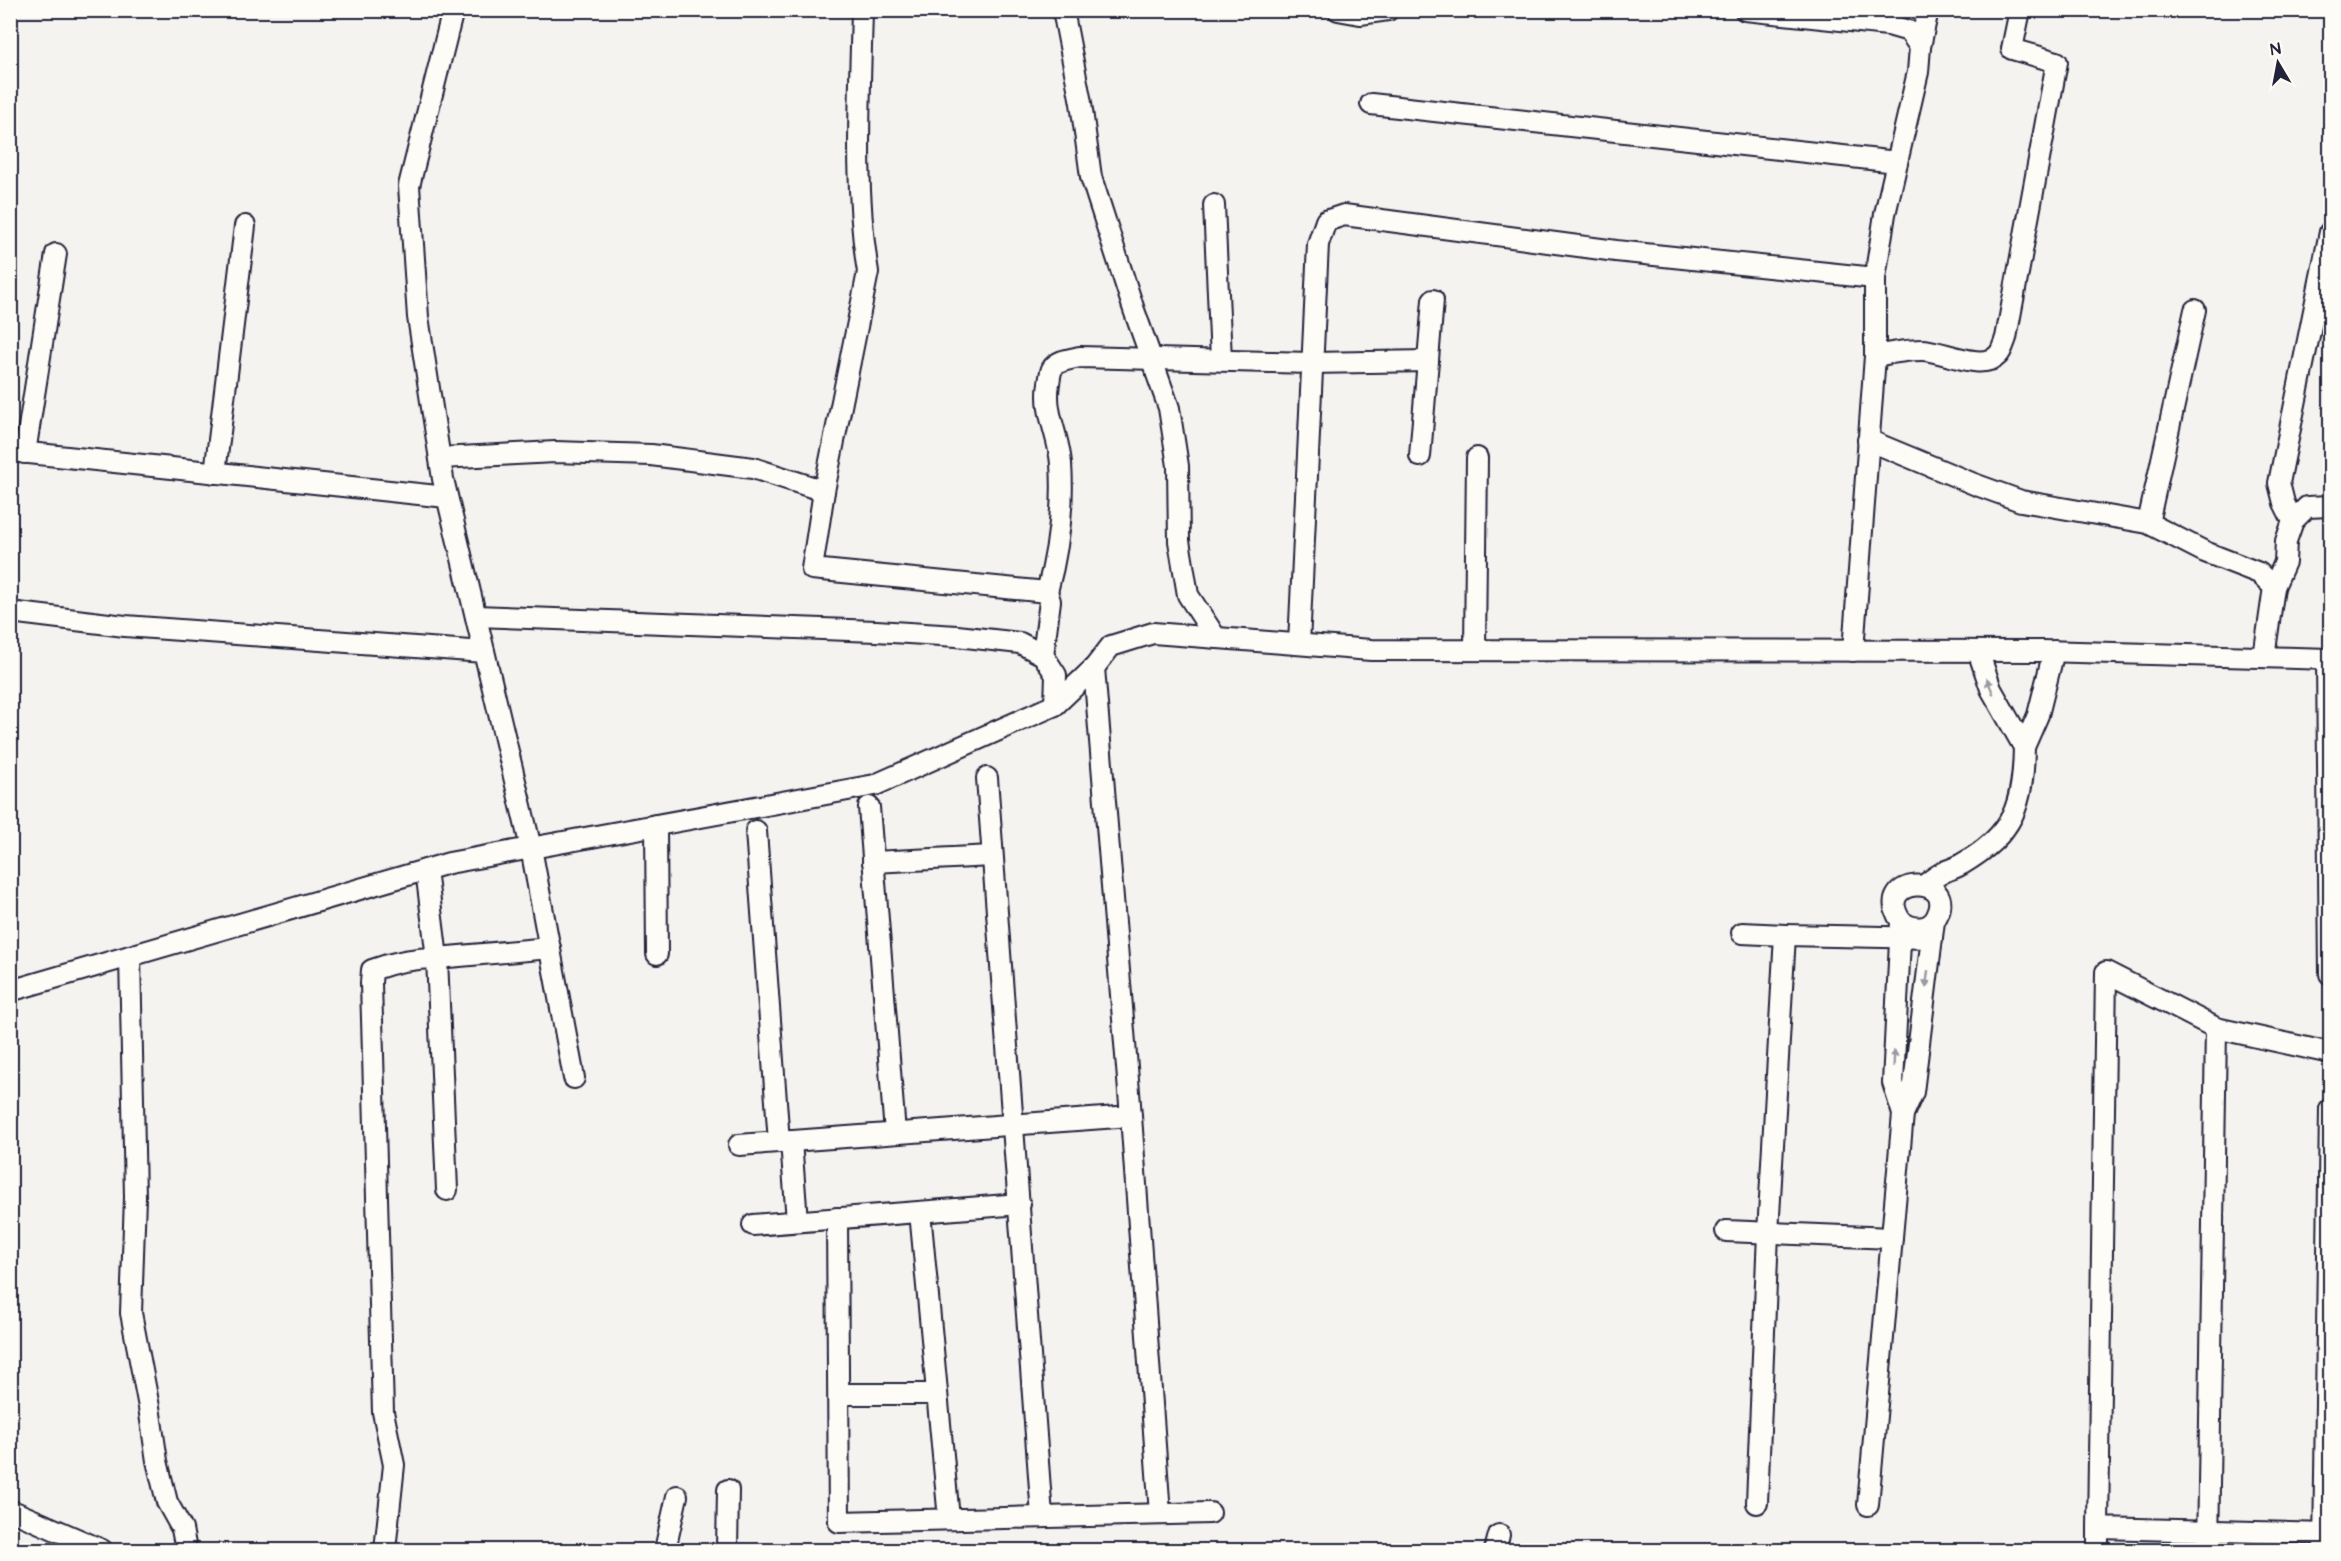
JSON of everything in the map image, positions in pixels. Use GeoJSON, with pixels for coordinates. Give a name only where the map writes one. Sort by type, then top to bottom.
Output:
{"type":"FeatureCollection","features":[{"type":"Feature","properties":{"kind":"street"},"geometry":{"type":"LineString","coordinates":[[453,10],[409,186],[418,317],[447,496],[531,848],[574,1078]]}},
{"type":"Feature","properties":{"kind":"street"},"geometry":{"type":"LineString","coordinates":[[862,10],[859,158],[862,239],[868,272],[824,491],[812,569],[1047,592]]}},
{"type":"Feature","properties":{"kind":"street"},"geometry":{"type":"LineString","coordinates":[[1064,10],[1081,103],[1091,177],[1134,310],[1169,408],[1178,466],[1179,541],[1188,596],[1216,638]]}},
{"type":"Feature","properties":{"kind":"street"},"geometry":{"type":"LineString","coordinates":[[1338,10],[1360,14],[1388,10]]}},
{"type":"Feature","properties":{"kind":"street"},"geometry":{"type":"LineString","coordinates":[[1745,10],[1888,26],[1909,31],[1920,47]]}},
{"type":"Feature","properties":{"kind":"street"},"geometry":{"type":"LineString","coordinates":[[1853,651],[1875,356],[1875,278],[1885,214],[1918,72],[1920,47],[1928,10]]}},
{"type":"Feature","properties":{"kind":"street"},"geometry":{"type":"LineString","coordinates":[[1875,356],[1922,350],[1946,354],[1971,362],[1988,361],[1998,355],[2006,338],[2057,62],[2012,49],[2020,10]]}},
{"type":"Feature","properties":{"kind":"street"},"geometry":{"type":"LineString","coordinates":[[1371,104],[1897,162]]}},
{"type":"Feature","properties":{"kind":"street"},"geometry":{"type":"LineString","coordinates":[[1214,206],[1221,360]]}},
{"type":"Feature","properties":{"kind":"street"},"geometry":{"type":"LineString","coordinates":[[1299,644],[1318,244],[1326,221],[1344,215],[1616,251],[1875,278]]}},
{"type":"Feature","properties":{"kind":"street"},"geometry":{"type":"LineString","coordinates":[[215,473],[245,226]]}},
{"type":"Feature","properties":{"kind":"street"},"geometry":{"type":"LineString","coordinates":[[2293,521],[2284,503],[2280,483],[2331,232]]}},
{"type":"Feature","properties":{"kind":"street"},"geometry":{"type":"LineString","coordinates":[[56,254],[18,452],[447,496]]}},
{"type":"Feature","properties":{"kind":"street"},"geometry":{"type":"LineString","coordinates":[[1420,456],[1433,300]]}},
{"type":"Feature","properties":{"kind":"street"},"geometry":{"type":"LineString","coordinates":[[2148,523],[2195,310]]}},
{"type":"Feature","properties":{"kind":"street"},"geometry":{"type":"LineString","coordinates":[[1042,655],[1050,601],[1047,592],[1054,568],[1060,515],[1061,464],[1048,412],[1047,394],[1052,369],[1061,361],[1080,357],[1311,363],[1428,362]]}},
{"type":"Feature","properties":{"kind":"street"},"geometry":{"type":"LineString","coordinates":[[1868,440],[2021,501],[2148,523],[2205,552],[2259,573],[2274,587]]}},
{"type":"Feature","properties":{"kind":"street"},"geometry":{"type":"LineString","coordinates":[[440,458],[555,452],[651,455],[753,468],[824,491]]}},
{"type":"Feature","properties":{"kind":"street"},"geometry":{"type":"LineString","coordinates":[[1475,650],[1477,458]]}},
{"type":"Feature","properties":{"kind":"street"},"geometry":{"type":"LineString","coordinates":[[2264,657],[2274,587],[2285,562],[2286,541],[2293,521],[2307,507],[2331,506]]}},
{"type":"Feature","properties":{"kind":"street"},"geometry":{"type":"LineString","coordinates":[[10,612],[124,626],[484,652]]}},
{"type":"Feature","properties":{"kind":"street"},"geometry":{"type":"LineString","coordinates":[[476,616],[876,631],[1020,643],[1042,655],[1056,675],[1055,705]]}},
{"type":"Feature","properties":{"kind":"street"},"geometry":{"type":"LineString","coordinates":[[10,991],[449,863],[875,785],[1055,705],[1094,668],[1111,646],[1153,633],[1371,650],[2054,651],[2329,659],[2331,974]]}},
{"type":"Feature","properties":{"kind":"street"},"geometry":{"type":"LineString","coordinates":[[1978,651],[1990,689],[2024,747]]}},
{"type":"Feature","properties":{"kind":"street"},"geometry":{"type":"LineString","coordinates":[[1903,1114],[1893,1083],[1901,929],[1895,908],[1899,894],[1910,885],[1925,885],[1943,872],[1960,865],[1992,843],[2014,815],[2023,782],[2024,747],[2038,715],[2054,651]]}},
{"type":"Feature","properties":{"kind":"street"},"geometry":{"type":"LineString","coordinates":[[1094,668],[1131,1116],[1160,1514]]}},
{"type":"Feature","properties":{"kind":"street"},"geometry":{"type":"LineString","coordinates":[[987,778],[1042,1516]]}},
{"type":"Feature","properties":{"kind":"street"},"geometry":{"type":"LineString","coordinates":[[869,807],[895,1133]]}},
{"type":"Feature","properties":{"kind":"street"},"geometry":{"type":"LineString","coordinates":[[657,825],[657,954]]}},
{"type":"Feature","properties":{"kind":"street"},"geometry":{"type":"LineString","coordinates":[[756,831],[785,1141],[796,1221]]}},
{"type":"Feature","properties":{"kind":"street"},"geometry":{"type":"LineString","coordinates":[[873,862],[992,856]]}},
{"type":"Feature","properties":{"kind":"street"},"geometry":{"type":"LineString","coordinates":[[426,870],[438,958],[447,1190]]}},
{"type":"Feature","properties":{"kind":"street"},"geometry":{"type":"LineString","coordinates":[[1868,1505],[1903,1114],[1913,1092],[1933,929],[1940,908],[1936,894],[1925,885]]}},
{"type":"Feature","properties":{"kind":"street"},"geometry":{"type":"LineString","coordinates":[[1743,933],[1785,935],[1933,929]]}},
{"type":"Feature","properties":{"kind":"street"},"geometry":{"type":"LineString","coordinates":[[1757,1503],[1768,1233],[1785,935]]}},
{"type":"Feature","properties":{"kind":"street"},"geometry":{"type":"LineString","coordinates":[[385,1551],[394,1465],[383,1412],[372,970],[389,964],[424,958],[550,948]]}},
{"type":"Feature","properties":{"kind":"street"},"geometry":{"type":"LineString","coordinates":[[130,956],[135,1197],[131,1313],[157,1461],[167,1502],[182,1529],[186,1551]]}},
{"type":"Feature","properties":{"kind":"street"},"geometry":{"type":"LineString","coordinates":[[2098,1551],[2106,972],[2216,1028],[2331,1053]]}},
{"type":"Feature","properties":{"kind":"street"},"geometry":{"type":"LineString","coordinates":[[2208,1551],[2216,1028]]}},
{"type":"Feature","properties":{"kind":"street"},"geometry":{"type":"LineString","coordinates":[[2098,1528],[2208,1531],[2326,1539],[2331,1110]]}},
{"type":"Feature","properties":{"kind":"street"},"geometry":{"type":"LineString","coordinates":[[739,1145],[1131,1116]]}},
{"type":"Feature","properties":{"kind":"street"},"geometry":{"type":"LineString","coordinates":[[753,1225],[1020,1204]]}},
{"type":"Feature","properties":{"kind":"street"},"geometry":{"type":"LineString","coordinates":[[920,1212],[949,1518]]}},
{"type":"Feature","properties":{"kind":"street"},"geometry":{"type":"LineString","coordinates":[[837,1218],[839,1522],[1210,1513]]}},
{"type":"Feature","properties":{"kind":"street"},"geometry":{"type":"LineString","coordinates":[[1725,1231],[1892,1238]]}},
{"type":"Feature","properties":{"kind":"street"},"geometry":{"type":"LineString","coordinates":[[839,1394],[937,1394]]}},
{"type":"Feature","properties":{"kind":"street"},"geometry":{"type":"LineString","coordinates":[[727,1551],[728,1490]]}},
{"type":"Feature","properties":{"kind":"street"},"geometry":{"type":"LineString","coordinates":[[665,1551],[677,1496]]}},
{"type":"Feature","properties":{"kind":"street"},"geometry":{"type":"LineString","coordinates":[[10,1510],[102,1551]]}}]}
